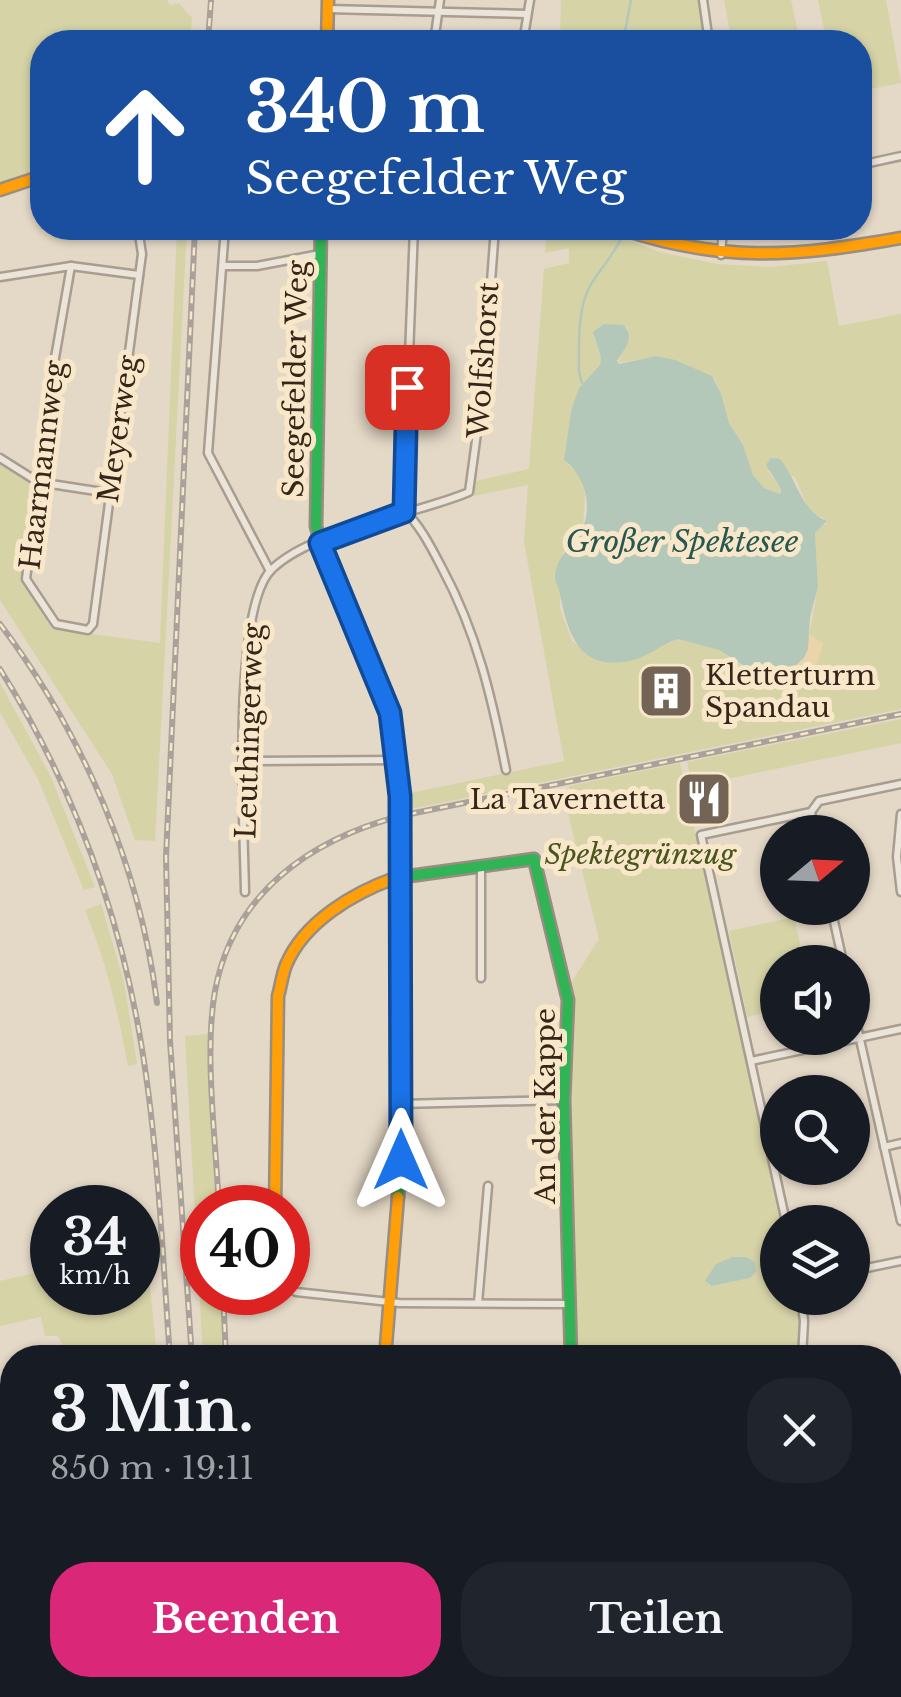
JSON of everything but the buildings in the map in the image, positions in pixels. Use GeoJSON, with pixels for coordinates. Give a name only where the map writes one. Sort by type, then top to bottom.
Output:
{"type":"FeatureCollection","features":[{"type":"Feature","properties":{"kind":"street"},"geometry":{"type":"LineString","coordinates":[[436,30],[440,0]]}},
{"type":"Feature","properties":{"kind":"street"},"geometry":{"type":"LineString","coordinates":[[525,30],[530,0]]}},
{"type":"Feature","properties":{"kind":"street"},"geometry":{"type":"LineString","coordinates":[[703,0],[707,30]]}},
{"type":"Feature","properties":{"kind":"street"},"geometry":{"type":"LineString","coordinates":[[327,30],[328,5],[528,14]]}},
{"type":"Feature","properties":{"kind":"street"},"geometry":{"type":"LineString","coordinates":[[872,162],[901,156]]}},
{"type":"Feature","properties":{"kind":"street"},"geometry":{"type":"LineString","coordinates":[[0,190],[30,180]]}},
{"type":"Feature","properties":{"kind":"street"},"geometry":{"type":"LineString","coordinates":[[652,240],[721,255],[797,256],[901,238]]}},
{"type":"Feature","properties":{"kind":"street","name":"Meyerweg"},"geometry":{"type":"LineString","coordinates":[[88,630],[92,624],[142,254],[140,240]]}},
{"type":"Feature","properties":{"kind":"street"},"geometry":{"type":"LineString","coordinates":[[224,240],[208,453],[270,571],[320,543],[404,512]]}},
{"type":"Feature","properties":{"kind":"street","name":"Seegefelder Weg"},"geometry":{"type":"LineString","coordinates":[[321,240],[316,518],[320,543],[388,705],[398,760],[401,1160],[385,1345]]}},
{"type":"Feature","properties":{"kind":"street"},"geometry":{"type":"LineString","coordinates":[[404,512],[414,240]]}},
{"type":"Feature","properties":{"kind":"street","name":"Wolfshorst"},"geometry":{"type":"LineString","coordinates":[[404,512],[469,492],[478,440],[494,240]]}},
{"type":"Feature","properties":{"kind":"street"},"geometry":{"type":"LineString","coordinates":[[721,255],[723,240]]}},
{"type":"Feature","properties":{"kind":"street"},"geometry":{"type":"LineString","coordinates":[[223,266],[247,268],[320,254]]}},
{"type":"Feature","properties":{"kind":"street"},"geometry":{"type":"LineString","coordinates":[[0,277],[71,266],[139,275]]}},
{"type":"Feature","properties":{"kind":"street","name":"Haarmannweg"},"geometry":{"type":"LineString","coordinates":[[71,266],[26,579],[56,624],[88,630]]}},
{"type":"Feature","properties":{"kind":"street"},"geometry":{"type":"LineString","coordinates":[[0,458],[38,482],[109,494]]}},
{"type":"Feature","properties":{"kind":"street"},"geometry":{"type":"LineString","coordinates":[[404,512],[415,521],[431,546],[469,622],[484,666],[506,770]]}},
{"type":"Feature","properties":{"kind":"street","name":"Leuthingerweg"},"geometry":{"type":"LineString","coordinates":[[245,892],[244,698],[252,613],[259,588],[270,571]]}},
{"type":"Feature","properties":{"kind":"street"},"geometry":{"type":"LineString","coordinates":[[243,761],[398,760]]}},
{"type":"Feature","properties":{"kind":"street"},"geometry":{"type":"LineString","coordinates":[[782,1205],[701,835],[811,812],[819,801],[901,784]]}},
{"type":"Feature","properties":{"kind":"street"},"geometry":{"type":"LineString","coordinates":[[901,814],[901,892]]}},
{"type":"Feature","properties":{"kind":"street","name":"An der Kappe"},"geometry":{"type":"LineString","coordinates":[[481,866],[534,859],[568,988],[564,1100],[572,1345]]}},
{"type":"Feature","properties":{"kind":"street"},"geometry":{"type":"LineString","coordinates":[[275,1185],[280,981],[305,934],[361,890],[399,878],[481,866],[481,978]]}},
{"type":"Feature","properties":{"kind":"street"},"geometry":{"type":"LineString","coordinates":[[870,1035],[901,1029]]}},
{"type":"Feature","properties":{"kind":"street"},"geometry":{"type":"LineString","coordinates":[[750,1062],[781,1055]]}},
{"type":"Feature","properties":{"kind":"street"},"geometry":{"type":"LineString","coordinates":[[864,1055],[901,1221]]}},
{"type":"Feature","properties":{"kind":"street"},"geometry":{"type":"LineString","coordinates":[[401,1104],[564,1100]]}},
{"type":"Feature","properties":{"kind":"street"},"geometry":{"type":"LineString","coordinates":[[884,1147],[901,1144]]}},
{"type":"Feature","properties":{"kind":"street"},"geometry":{"type":"LineString","coordinates":[[478,1303],[488,1186]]}},
{"type":"Feature","properties":{"kind":"street"},"geometry":{"type":"LineString","coordinates":[[870,1267],[901,1261]]}},
{"type":"Feature","properties":{"kind":"street"},"geometry":{"type":"LineString","coordinates":[[310,1293],[390,1301],[571,1304]]}},
{"type":"Feature","properties":{"kind":"street"},"geometry":{"type":"LineString","coordinates":[[803,1315],[803,1345]]}},
{"type":"Feature","properties":{"kind":"green space"},"geometry":{"type":"Polygon","coordinates":[[[0,0],[179,3],[192,18],[191,30],[30,30],[30,172],[0,182],[0,0]]]}},
{"type":"Feature","properties":{"kind":"green space"},"geometry":{"type":"Polygon","coordinates":[[[561,0],[700,0],[704,30],[560,30],[561,0]]]}},
{"type":"Feature","properties":{"kind":"green space"},"geometry":{"type":"Polygon","coordinates":[[[724,0],[791,0],[797,30],[730,30],[724,0]]]}},
{"type":"Feature","properties":{"kind":"green space"},"geometry":{"type":"Polygon","coordinates":[[[818,0],[886,0],[901,83],[872,89],[872,30],[824,30],[818,0]]]}},
{"type":"Feature","properties":{"kind":"green space"},"geometry":{"type":"Polygon","coordinates":[[[177,240],[186,240],[155,841],[135,840],[112,774],[0,600],[0,462],[30,483],[34,491],[22,580],[52,629],[160,643],[177,240]]]}},
{"type":"Feature","properties":{"kind":"green space"},"geometry":{"type":"Polygon","coordinates":[[[546,240],[630,240],[659,252],[718,264],[770,267],[827,261],[839,326],[901,314],[901,709],[411,809],[411,793],[564,761],[524,542],[528,485],[473,496],[476,481],[529,469],[544,269],[569,263],[569,248],[545,253],[546,240]],[[627,327],[594,337],[600,365],[580,388],[571,411],[564,460],[582,478],[585,496],[583,527],[560,563],[560,608],[572,641],[597,660],[622,662],[678,639],[719,650],[749,671],[775,676],[808,643],[818,586],[815,533],[827,524],[825,519],[810,512],[795,477],[767,470],[781,489],[779,495],[764,488],[753,475],[715,380],[708,374],[657,356],[618,363],[630,338],[627,327]]]}},
{"type":"Feature","properties":{"kind":"green space"},"geometry":{"type":"Polygon","coordinates":[[[0,683],[50,775],[95,887],[84,890],[38,779],[0,712],[0,683]]]}},
{"type":"Feature","properties":{"kind":"green space"},"geometry":{"type":"Polygon","coordinates":[[[901,719],[901,743],[693,786],[687,762],[901,719]]]}},
{"type":"Feature","properties":{"kind":"green space","name":"Spektegrünzug"},"geometry":{"type":"Polygon","coordinates":[[[680,763],[760,1123],[760,1185],[774,1185],[778,1205],[760,1205],[760,1315],[800,1315],[799,1345],[575,1345],[568,1103],[573,1033],[570,984],[599,939],[567,809],[573,808],[569,786],[680,763]],[[732,1257],[716,1264],[712,1286],[750,1278],[732,1257]]]}},
{"type":"Feature","properties":{"kind":"green space"},"geometry":{"type":"Polygon","coordinates":[[[101,904],[124,982],[137,1064],[128,1066],[111,986],[85,910],[101,904]]]}},
{"type":"Feature","properties":{"kind":"green space"},"geometry":{"type":"Polygon","coordinates":[[[760,924],[796,925],[800,945],[760,945],[760,1014],[747,1017],[729,931],[760,924]]]}},
{"type":"Feature","properties":{"kind":"green space"},"geometry":{"type":"Polygon","coordinates":[[[208,1034],[215,1185],[193,1185],[185,1036],[208,1034]]]}},
{"type":"Feature","properties":{"kind":"green space"},"geometry":{"type":"Polygon","coordinates":[[[30,1274],[30,1315],[153,1315],[156,1345],[63,1345],[58,1336],[45,1336],[41,1317],[0,1326],[0,1281],[30,1274]]]}},
{"type":"Feature","properties":{"kind":"green space"},"geometry":{"type":"Polygon","coordinates":[[[201,1315],[221,1315],[223,1345],[202,1345],[201,1315]]]}},
{"type":"Feature","properties":{"kind":"sand"},"geometry":{"type":"Polygon","coordinates":[[[809,634],[823,643],[819,657],[808,675],[789,685],[779,675],[800,658],[809,634]]]}},
{"type":"Feature","properties":{"kind":"water","name":"Großer Spektesee"},"geometry":{"type":"Polygon","coordinates":[[[604,324],[623,325],[629,334],[619,364],[656,356],[712,376],[753,475],[764,488],[780,494],[781,489],[766,465],[771,458],[780,459],[806,503],[827,521],[815,533],[818,587],[810,617],[808,649],[795,666],[775,676],[755,673],[719,650],[678,639],[636,659],[611,663],[597,660],[577,644],[555,575],[561,558],[583,526],[587,505],[578,475],[564,460],[571,411],[579,388],[600,365],[593,332],[604,324]]]}},
{"type":"Feature","properties":{"kind":"water"},"geometry":{"type":"Polygon","coordinates":[[[732,1257],[755,1262],[756,1272],[750,1278],[712,1286],[705,1281],[716,1264],[732,1257]]]}},
{"type":"Feature","properties":{"kind":"waterway"},"geometry":{"type":"LineString","coordinates":[[625,30],[631,0]]}},
{"type":"Feature","properties":{"kind":"waterway"},"geometry":{"type":"LineString","coordinates":[[582,383],[579,351],[583,306],[590,286],[620,240]]}},
{"type":"Feature","properties":{"kind":"railway"},"geometry":{"type":"LineString","coordinates":[[209,30],[211,0]]}},
{"type":"Feature","properties":{"kind":"railway"},"geometry":{"type":"LineString","coordinates":[[191,1345],[170,1041],[166,857],[194,240]]}},
{"type":"Feature","properties":{"kind":"railway"},"geometry":{"type":"LineString","coordinates":[[0,624],[57,710],[103,803],[137,901],[157,1003]]}},
{"type":"Feature","properties":{"kind":"railway"},"geometry":{"type":"LineString","coordinates":[[0,669],[68,798],[117,935],[139,1031],[151,1112],[169,1345]]}},
{"type":"Feature","properties":{"kind":"railway"},"geometry":{"type":"LineString","coordinates":[[218,1185],[212,1015],[224,957],[257,899],[306,856],[367,826],[400,816],[901,714]]}},
{"type":"Feature","properties":{"kind":"railway"},"geometry":{"type":"LineString","coordinates":[[224,1315],[225,1345]]}},
{"type":"Feature","properties":{"kind":"traffic: fast"},"geometry":{"type":"LineString","coordinates":[[321,240],[316,526],[323,553],[385,698],[398,760],[398,1197]]}},
{"type":"Feature","properties":{"kind":"traffic: fast"},"geometry":{"type":"LineString","coordinates":[[395,878],[534,859],[568,1000],[564,1100],[571,1345]]}},
{"type":"Feature","properties":{"kind":"traffic: slow"},"geometry":{"type":"LineString","coordinates":[[327,30],[328,0]]}},
{"type":"Feature","properties":{"kind":"traffic: slow"},"geometry":{"type":"LineString","coordinates":[[0,190],[30,180]]}},
{"type":"Feature","properties":{"kind":"traffic: slow"},"geometry":{"type":"LineString","coordinates":[[660,240],[725,252],[759,253],[827,249],[901,238]]}},
{"type":"Feature","properties":{"kind":"traffic: slow"},"geometry":{"type":"LineString","coordinates":[[275,1185],[278,996],[286,965],[305,935],[332,911],[395,878]]}},
{"type":"Feature","properties":{"kind":"traffic: slow"},"geometry":{"type":"LineString","coordinates":[[386,1345],[398,1197]]}},
{"type":"Feature","properties":{"kind":"place","name":"Kletterturm Spandau"},"geometry":{"type":"Point","coordinates":[666,691]}},
{"type":"Feature","properties":{"kind":"place","name":"La Tavernetta"},"geometry":{"type":"Point","coordinates":[704,799]}},
{"type":"Feature","properties":{"kind":"route"},"geometry":{"type":"LineString","coordinates":[[401,1160],[400,796],[396,740],[385,698],[320,543],[404,512],[407,387]]}}]}
